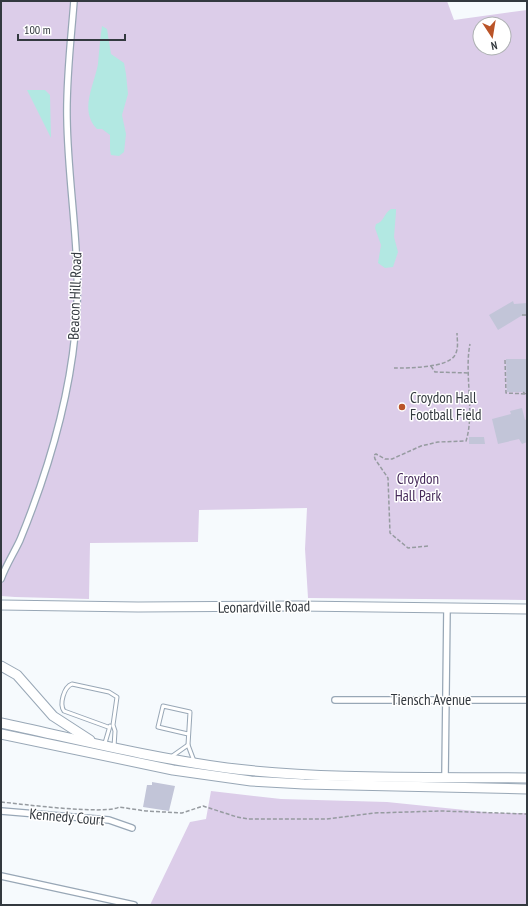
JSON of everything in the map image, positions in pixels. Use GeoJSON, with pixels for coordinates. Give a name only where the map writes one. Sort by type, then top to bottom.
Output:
{"type":"FeatureCollection","features":[{"type":"Feature","properties":{"kind":"main road","name":"Leonardville Road"},"geometry":{"type":"LineString","coordinates":[[1,604],[123,607],[298,606],[527,609]]}},
{"type":"Feature","properties":{"kind":"main road"},"geometry":{"type":"LineString","coordinates":[[1,666],[17,675],[53,716],[105,745]]}},
{"type":"Feature","properties":{"kind":"main road"},"geometry":{"type":"LineString","coordinates":[[1,723],[194,763],[240,769],[295,774],[527,778]]}},
{"type":"Feature","properties":{"kind":"main road"},"geometry":{"type":"LineString","coordinates":[[1,734],[173,770],[251,781],[304,784],[527,789]]}},
{"type":"Feature","properties":{"kind":"street","name":"Beacon Hill Road"},"geometry":{"type":"LineString","coordinates":[[1,578],[19,542],[48,466],[65,401],[76,334],[78,299],[77,263],[67,118],[68,69],[74,1]]}},
{"type":"Feature","properties":{"kind":"street"},"geometry":{"type":"LineString","coordinates":[[445,777],[447,608]]}},
{"type":"Feature","properties":{"kind":"street","name":"Tiensch Avenue"},"geometry":{"type":"LineString","coordinates":[[335,700],[527,700]]}},
{"type":"Feature","properties":{"kind":"street","name":"Kennedy Court"},"geometry":{"type":"LineString","coordinates":[[1,811],[109,820],[132,828]]}},
{"type":"Feature","properties":{"kind":"street"},"geometry":{"type":"LineString","coordinates":[[1,876],[114,903],[134,905]]}},
{"type":"Feature","properties":{"kind":"lane"},"geometry":{"type":"LineString","coordinates":[[105,745],[115,731],[113,725],[116,697],[109,692],[72,684],[69,685],[66,689],[62,705],[64,711],[108,727],[113,725]]}},
{"type":"Feature","properties":{"kind":"lane"},"geometry":{"type":"LineString","coordinates":[[188,734],[158,727],[163,706],[190,712],[188,745],[194,763]]}},
{"type":"Feature","properties":{"kind":"lane"},"geometry":{"type":"LineString","coordinates":[[105,745],[108,727]]}},
{"type":"Feature","properties":{"kind":"lane"},"geometry":{"type":"LineString","coordinates":[[169,758],[188,745]]}},
{"type":"Feature","properties":{"kind":"path"},"geometry":{"type":"LineString","coordinates":[[522,315],[527,315]]}},
{"type":"Feature","properties":{"kind":"path"},"geometry":{"type":"LineString","coordinates":[[394,368],[431,366],[444,363],[454,357],[457,348],[457,332]]}},
{"type":"Feature","properties":{"kind":"path"},"geometry":{"type":"LineString","coordinates":[[428,546],[408,548],[390,533],[388,478],[375,459],[374,455],[376,454],[385,459],[392,460],[423,445],[438,442],[466,441],[469,373],[468,356],[470,344]]}},
{"type":"Feature","properties":{"kind":"path"},"geometry":{"type":"LineString","coordinates":[[505,360],[506,393],[517,392],[526,394]]}},
{"type":"Feature","properties":{"kind":"path"},"geometry":{"type":"LineString","coordinates":[[431,366],[435,372],[469,373]]}},
{"type":"Feature","properties":{"kind":"path"},"geometry":{"type":"LineString","coordinates":[[1,802],[86,809],[115,810],[119,807],[146,811],[182,813],[203,806],[237,818],[248,819],[314,820],[374,813],[434,811],[527,814]]}},
{"type":"Feature","properties":{"kind":"green space","name":"Croydon Hall Park"},"geometry":{"type":"Polygon","coordinates":[[[1,1],[447,1],[454,20],[472,18],[472,56],[512,56],[512,16],[483,16],[527,10],[527,600],[308,598],[305,549],[307,508],[199,510],[198,542],[90,543],[89,599],[1,596],[1,1]]]}},
{"type":"Feature","properties":{"kind":"green space"},"geometry":{"type":"Polygon","coordinates":[[[211,791],[281,799],[387,802],[494,813],[527,813],[527,905],[150,905],[190,822],[206,819],[211,791]]]}},
{"type":"Feature","properties":{"kind":"shaded area"},"geometry":{"type":"Polygon","coordinates":[[[102,26],[107,29],[111,54],[124,63],[126,74],[128,94],[122,115],[126,134],[124,152],[119,156],[111,155],[110,135],[102,129],[97,129],[89,114],[89,98],[98,64],[102,26]]]}},
{"type":"Feature","properties":{"kind":"shaded area"},"geometry":{"type":"Polygon","coordinates":[[[27,90],[45,90],[50,95],[51,138],[27,90]]]}},
{"type":"Feature","properties":{"kind":"shaded area"},"geometry":{"type":"Polygon","coordinates":[[[391,209],[396,209],[394,237],[398,252],[393,267],[385,268],[378,263],[381,245],[375,228],[376,224],[381,221],[391,209]]]}},
{"type":"Feature","properties":{"kind":"building"},"geometry":{"type":"Polygon","coordinates":[[[513,301],[514,304],[527,303],[527,316],[521,316],[498,330],[489,315],[513,301]]]}},
{"type":"Feature","properties":{"kind":"building"},"geometry":{"type":"Polygon","coordinates":[[[506,359],[526,359],[527,392],[507,392],[506,359]]]}},
{"type":"Feature","properties":{"kind":"building"},"geometry":{"type":"Polygon","coordinates":[[[522,408],[525,420],[527,419],[527,442],[522,444],[519,439],[498,444],[492,419],[511,414],[510,411],[522,408]]]}},
{"type":"Feature","properties":{"kind":"building"},"geometry":{"type":"Polygon","coordinates":[[[469,437],[484,437],[485,444],[469,444],[469,437]]]}},
{"type":"Feature","properties":{"kind":"building"},"geometry":{"type":"Polygon","coordinates":[[[152,782],[175,786],[169,811],[143,807],[147,785],[152,785],[152,782]]]}},
{"type":"Feature","properties":{"kind":"place","name":"Croydon Hall Football Field"},"geometry":{"type":"Point","coordinates":[402,407]}}]}
